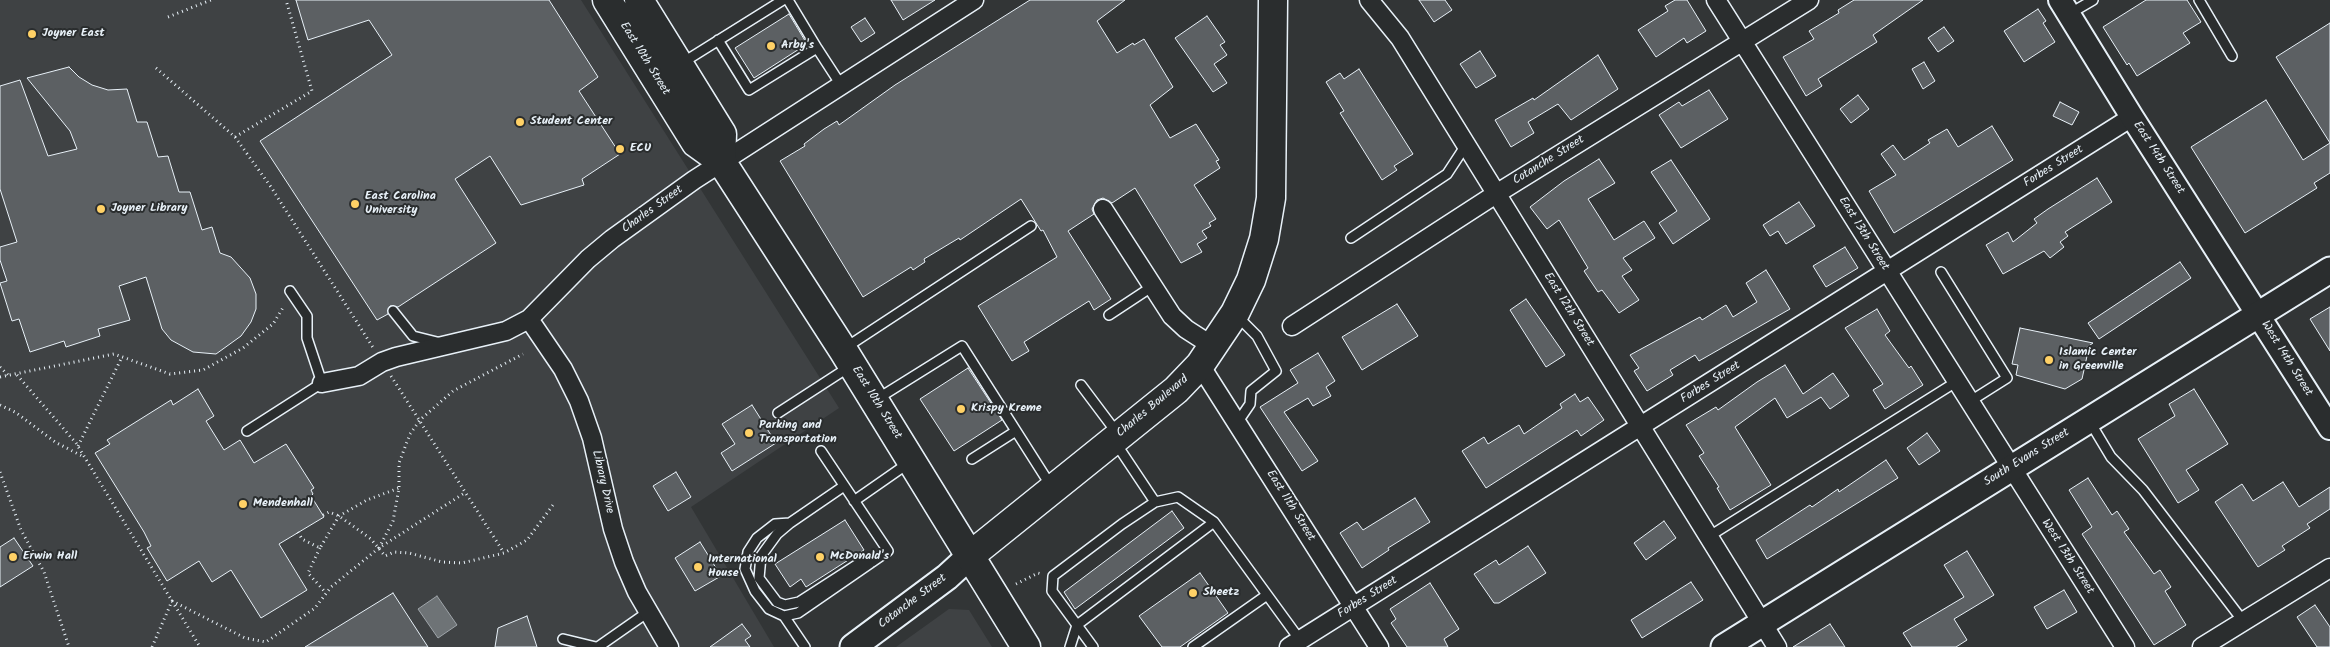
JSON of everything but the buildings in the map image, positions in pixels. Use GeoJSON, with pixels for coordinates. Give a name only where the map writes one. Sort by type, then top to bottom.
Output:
{"type":"FeatureCollection","features":[{"type":"Feature","properties":{"kind":"main road","name":"East 10th Street"},"geometry":{"type":"LineString","coordinates":[[607,0],[696,144],[721,161],[848,357],[1026,647]]}},
{"type":"Feature","properties":{"kind":"main road"},"geometry":{"type":"LineString","coordinates":[[639,0],[722,134],[721,161]]}},
{"type":"Feature","properties":{"kind":"main road","name":"Charles Boulevard"},"geometry":{"type":"LineString","coordinates":[[971,556],[1176,390],[1207,356],[1234,313],[1251,280],[1264,238],[1271,198],[1273,0]]}},
{"type":"Feature","properties":{"kind":"main road","name":"South Evans Street"},"geometry":{"type":"LineString","coordinates":[[1724,647],[2330,270]]}},
{"type":"Feature","properties":{"kind":"main road","name":"Cotanche Street"},"geometry":{"type":"LineString","coordinates":[[853,647],[947,577],[971,556]]}},
{"type":"Feature","properties":{"kind":"street","name":"Charles Street"},"geometry":{"type":"LineString","coordinates":[[322,383],[359,376],[382,362],[506,331],[529,319],[588,259],[612,239],[721,161],[974,0]]}},
{"type":"Feature","properties":{"kind":"street","name":"East 12th Street"},"geometry":{"type":"LineString","coordinates":[[1369,0],[1400,38],[1777,647]]}},
{"type":"Feature","properties":{"kind":"street","name":"East 13th Street"},"geometry":{"type":"LineString","coordinates":[[1716,0],[2010,468]]}},
{"type":"Feature","properties":{"kind":"street","name":"Cotanche Street"},"geometry":{"type":"LineString","coordinates":[[1292,326],[1496,194],[1809,0]]}},
{"type":"Feature","properties":{"kind":"street","name":"East 14th Street"},"geometry":{"type":"LineString","coordinates":[[2065,7],[2132,117],[2259,314]]}},
{"type":"Feature","properties":{"kind":"street","name":"Forbes Street"},"geometry":{"type":"LineString","coordinates":[[1295,644],[2132,117]]}},
{"type":"Feature","properties":{"kind":"street"},"geometry":{"type":"LineString","coordinates":[[1102,209],[1172,316],[1186,329],[1207,356]]}},
{"type":"Feature","properties":{"kind":"street","name":"West 14th Street"},"geometry":{"type":"LineString","coordinates":[[2259,314],[2327,417]]}},
{"type":"Feature","properties":{"kind":"street","name":"Library Drive"},"geometry":{"type":"LineString","coordinates":[[529,319],[563,369],[579,401],[592,438],[613,529],[624,562],[648,612],[670,647]]}},
{"type":"Feature","properties":{"kind":"street","name":"East 11th Street"},"geometry":{"type":"LineString","coordinates":[[1207,356],[1237,424],[1379,647]]}},
{"type":"Feature","properties":{"kind":"street","name":"West 13th Street"},"geometry":{"type":"LineString","coordinates":[[2010,468],[2125,647]]}},
{"type":"Feature","properties":{"kind":"street"},"geometry":{"type":"LineString","coordinates":[[2202,647],[2330,568]]}},
{"type":"Feature","properties":{"kind":"lane"},"geometry":{"type":"LineString","coordinates":[[679,65],[784,0]]}},
{"type":"Feature","properties":{"kind":"lane"},"geometry":{"type":"LineString","coordinates":[[788,0],[841,85]]}},
{"type":"Feature","properties":{"kind":"lane"},"geometry":{"type":"LineString","coordinates":[[2065,7],[2093,0]]}},
{"type":"Feature","properties":{"kind":"lane"},"geometry":{"type":"LineString","coordinates":[[2199,0],[2232,56]]}},
{"type":"Feature","properties":{"kind":"lane"},"geometry":{"type":"LineString","coordinates":[[718,40],[749,90],[818,48]]}},
{"type":"Feature","properties":{"kind":"lane"},"geometry":{"type":"LineString","coordinates":[[1351,238],[1447,174],[1466,145]]}},
{"type":"Feature","properties":{"kind":"lane"},"geometry":{"type":"LineString","coordinates":[[778,413],[848,357],[1031,226]]}},
{"type":"Feature","properties":{"kind":"lane"},"geometry":{"type":"LineString","coordinates":[[1941,272],[2007,378],[1968,402]]}},
{"type":"Feature","properties":{"kind":"lane"},"geometry":{"type":"LineString","coordinates":[[1108,315],[1153,286]]}},
{"type":"Feature","properties":{"kind":"lane"},"geometry":{"type":"LineString","coordinates":[[247,431],[322,383],[307,338],[307,316],[290,291]]}},
{"type":"Feature","properties":{"kind":"lane"},"geometry":{"type":"LineString","coordinates":[[393,311],[414,336],[451,345]]}},
{"type":"Feature","properties":{"kind":"lane"},"geometry":{"type":"LineString","coordinates":[[1234,313],[1257,336],[1276,371],[1251,391],[1250,404],[1237,424]]}},
{"type":"Feature","properties":{"kind":"lane"},"geometry":{"type":"LineString","coordinates":[[875,400],[962,346],[1053,489]]}},
{"type":"Feature","properties":{"kind":"lane"},"geometry":{"type":"LineString","coordinates":[[1708,537],[1956,382]]}},
{"type":"Feature","properties":{"kind":"lane"},"geometry":{"type":"LineString","coordinates":[[1082,385],[1155,502]]}},
{"type":"Feature","properties":{"kind":"lane"},"geometry":{"type":"LineString","coordinates":[[2088,419],[2111,457],[2143,490],[2243,621]]}},
{"type":"Feature","properties":{"kind":"lane"},"geometry":{"type":"LineString","coordinates":[[972,459],[1016,431]]}},
{"type":"Feature","properties":{"kind":"lane"},"geometry":{"type":"LineString","coordinates":[[784,616],[798,613],[888,551],[821,451]]}},
{"type":"Feature","properties":{"kind":"lane"},"geometry":{"type":"LineString","coordinates":[[854,501],[912,461]]}},
{"type":"Feature","properties":{"kind":"lane"},"geometry":{"type":"LineString","coordinates":[[844,486],[790,523],[761,556],[759,578],[777,602],[785,605],[799,602],[858,564],[874,562]]}},
{"type":"Feature","properties":{"kind":"lane"},"geometry":{"type":"LineString","coordinates":[[1093,647],[1052,591],[1053,576],[1122,524],[1155,502],[1178,496],[1214,522],[1267,595],[1295,644]]}},
{"type":"Feature","properties":{"kind":"lane"},"geometry":{"type":"LineString","coordinates":[[1070,647],[1077,625],[1214,522]]}},
{"type":"Feature","properties":{"kind":"lane"},"geometry":{"type":"LineString","coordinates":[[790,523],[775,524],[757,538],[748,552],[745,569],[755,591],[769,609],[784,616],[805,647]]}},
{"type":"Feature","properties":{"kind":"lane"},"geometry":{"type":"LineString","coordinates":[[1193,647],[1267,595]]}},
{"type":"Feature","properties":{"kind":"lane"},"geometry":{"type":"LineString","coordinates":[[563,639],[597,647],[648,612]]}},
{"type":"Feature","properties":{"kind":"path"},"geometry":{"type":"LineString","coordinates":[[168,17],[211,0]]}},
{"type":"Feature","properties":{"kind":"path"},"geometry":{"type":"LineString","coordinates":[[235,137],[312,91],[286,0]]}},
{"type":"Feature","properties":{"kind":"path"},"geometry":{"type":"LineString","coordinates":[[156,68],[235,137],[270,187],[374,349]]}},
{"type":"Feature","properties":{"kind":"path"},"geometry":{"type":"LineString","coordinates":[[0,377],[114,354],[170,374],[202,370],[243,348],[273,324],[283,310]]}},
{"type":"Feature","properties":{"kind":"path"},"geometry":{"type":"LineString","coordinates":[[379,548],[393,521],[400,488],[400,463],[410,434],[420,420],[453,391],[523,354]]}},
{"type":"Feature","properties":{"kind":"path"},"geometry":{"type":"LineString","coordinates":[[78,446],[122,357]]}},
{"type":"Feature","properties":{"kind":"path"},"geometry":{"type":"LineString","coordinates":[[0,367],[8,376]]}},
{"type":"Feature","properties":{"kind":"path"},"geometry":{"type":"LineString","coordinates":[[389,374],[504,553]]}},
{"type":"Feature","properties":{"kind":"path"},"geometry":{"type":"LineString","coordinates":[[16,375],[78,446],[200,647]]}},
{"type":"Feature","properties":{"kind":"path"},"geometry":{"type":"LineString","coordinates":[[0,405],[15,412],[55,442],[84,457]]}},
{"type":"Feature","properties":{"kind":"path"},"geometry":{"type":"LineString","coordinates":[[0,472],[21,530],[44,572],[69,647]]}},
{"type":"Feature","properties":{"kind":"path"},"geometry":{"type":"LineString","coordinates":[[326,593],[308,573],[339,516],[367,500],[400,488]]}},
{"type":"Feature","properties":{"kind":"path"},"geometry":{"type":"LineString","coordinates":[[172,601],[245,638],[266,642],[315,608],[326,593],[379,548],[466,492]]}},
{"type":"Feature","properties":{"kind":"path"},"geometry":{"type":"LineString","coordinates":[[323,515],[329,512],[339,516],[379,548],[385,556],[394,552],[409,553],[442,562],[462,563],[504,553],[527,540],[553,504]]}},
{"type":"Feature","properties":{"kind":"path"},"geometry":{"type":"LineString","coordinates":[[298,532],[302,539],[320,548]]}},
{"type":"Feature","properties":{"kind":"path"},"geometry":{"type":"LineString","coordinates":[[1016,584],[1038,573],[1053,576]]}},
{"type":"Feature","properties":{"kind":"path"},"geometry":{"type":"LineString","coordinates":[[152,647],[172,601]]}},
{"type":"Feature","properties":{"kind":"shaded area","name":"East Carolina University"},"geometry":{"type":"Polygon","coordinates":[[[0,0],[581,0],[839,408],[691,507],[774,647],[0,647],[0,0]]]}},
{"type":"Feature","properties":{"kind":"shaded area"},"geometry":{"type":"Polygon","coordinates":[[[437,596],[457,625],[438,638],[418,609],[437,596]]]}},
{"type":"Feature","properties":{"kind":"shaded area"},"geometry":{"type":"Polygon","coordinates":[[[949,609],[969,610],[992,647],[896,647],[949,609]]]}},
{"type":"Feature","properties":{"kind":"place","name":"Joyner East"},"geometry":{"type":"Point","coordinates":[32,34]}},
{"type":"Feature","properties":{"kind":"place","name":"Arby's"},"geometry":{"type":"Point","coordinates":[771,46]}},
{"type":"Feature","properties":{"kind":"place","name":"Student Center"},"geometry":{"type":"Point","coordinates":[520,122]}},
{"type":"Feature","properties":{"kind":"place","name":"ECU"},"geometry":{"type":"Point","coordinates":[620,149]}},
{"type":"Feature","properties":{"kind":"place","name":"East Carolina University"},"geometry":{"type":"Point","coordinates":[355,204]}},
{"type":"Feature","properties":{"kind":"place","name":"Joyner Library"},"geometry":{"type":"Point","coordinates":[101,209]}},
{"type":"Feature","properties":{"kind":"place","name":"Islamic Center in Greenville"},"geometry":{"type":"Point","coordinates":[2049,360]}},
{"type":"Feature","properties":{"kind":"place","name":"Krispy Kreme"},"geometry":{"type":"Point","coordinates":[961,409]}},
{"type":"Feature","properties":{"kind":"place","name":"Parking and Transportation"},"geometry":{"type":"Point","coordinates":[749,433]}},
{"type":"Feature","properties":{"kind":"place","name":"Mendenhall"},"geometry":{"type":"Point","coordinates":[243,504]}},
{"type":"Feature","properties":{"kind":"place","name":"Erwin Hall"},"geometry":{"type":"Point","coordinates":[13,557]}},
{"type":"Feature","properties":{"kind":"place","name":"McDonald's"},"geometry":{"type":"Point","coordinates":[820,557]}},
{"type":"Feature","properties":{"kind":"place","name":"International House"},"geometry":{"type":"Point","coordinates":[698,567]}},
{"type":"Feature","properties":{"kind":"place","name":"Sheetz"},"geometry":{"type":"Point","coordinates":[1193,593]}}]}
